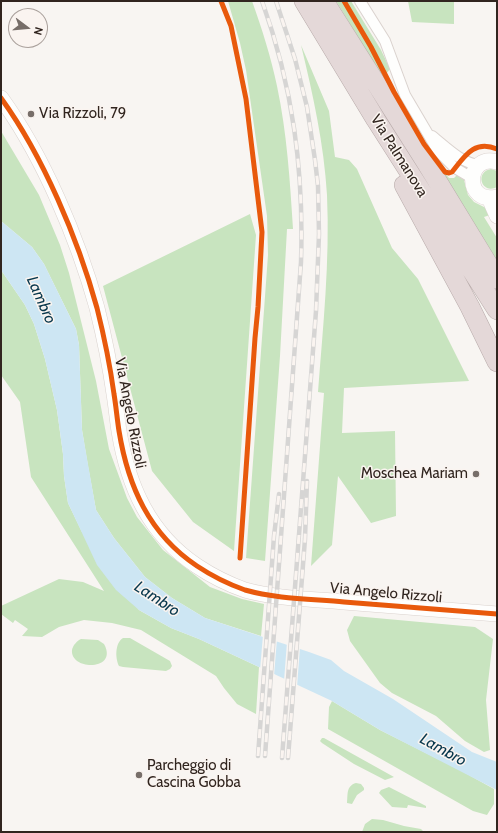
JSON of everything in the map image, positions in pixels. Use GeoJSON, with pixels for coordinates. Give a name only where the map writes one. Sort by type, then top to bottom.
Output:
{"type":"FeatureCollection","features":[{"type":"Feature","properties":{"kind":"highway","name":"Via Palmanova"},"geometry":{"type":"LineString","coordinates":[[304,1],[376,120],[497,310]]}},
{"type":"Feature","properties":{"kind":"highway","name":"Via Palmanova"},"geometry":{"type":"LineString","coordinates":[[324,1],[497,278]]}},
{"type":"Feature","properties":{"kind":"highway"},"geometry":{"type":"LineString","coordinates":[[376,120],[400,178],[470,307],[497,362]]}},
{"type":"Feature","properties":{"kind":"street"},"geometry":{"type":"LineString","coordinates":[[360,1],[385,41],[407,98],[429,134],[462,160],[470,164],[488,164]]}},
{"type":"Feature","properties":{"kind":"street","name":"Via Angelo Rizzoli"},"geometry":{"type":"LineString","coordinates":[[1,97],[47,177],[79,255],[90,285],[101,328],[114,394],[120,436],[128,471],[142,506],[156,529],[169,543],[187,559],[214,576],[236,586],[262,594],[315,600],[497,614]]}},
{"type":"Feature","properties":{"kind":"street"},"geometry":{"type":"LineString","coordinates":[[488,164],[473,186],[482,196],[493,198],[497,216]]}},
{"type":"Feature","properties":{"kind":"green space"},"geometry":{"type":"Polygon","coordinates":[[[228,1],[252,1],[266,43],[275,75],[283,121],[288,157],[292,211],[293,229],[287,229],[280,356],[265,561],[246,558],[268,255],[267,216],[246,70],[228,1]]]}},
{"type":"Feature","properties":{"kind":"green space"},"geometry":{"type":"Polygon","coordinates":[[[336,1],[351,1],[381,50],[390,69],[383,78],[336,1]]]}},
{"type":"Feature","properties":{"kind":"green space"},"geometry":{"type":"Polygon","coordinates":[[[408,1],[454,1],[454,24],[412,22],[408,1]]]}},
{"type":"Feature","properties":{"kind":"green space"},"geometry":{"type":"Polygon","coordinates":[[[301,45],[329,111],[335,157],[349,160],[357,169],[392,248],[418,279],[469,381],[344,388],[342,433],[395,431],[396,516],[371,523],[338,476],[332,545],[311,566],[324,393],[318,392],[326,294],[328,220],[326,176],[321,138],[301,45]]]}},
{"type":"Feature","properties":{"kind":"green space"},"geometry":{"type":"Polygon","coordinates":[[[1,131],[39,195],[60,245],[69,273],[96,381],[109,449],[127,498],[137,517],[163,550],[210,587],[242,599],[264,604],[261,636],[205,618],[172,598],[145,577],[114,538],[96,510],[82,430],[79,345],[76,329],[44,264],[32,247],[1,221],[1,131]]]}},
{"type":"Feature","properties":{"kind":"green space"},"geometry":{"type":"Polygon","coordinates":[[[424,147],[449,178],[454,178],[457,175],[464,180],[468,195],[474,202],[486,208],[490,215],[484,217],[497,238],[497,264],[424,147]]]}},
{"type":"Feature","properties":{"kind":"green space"},"geometry":{"type":"Polygon","coordinates":[[[491,169],[497,171],[497,187],[492,189],[484,186],[481,178],[486,171],[491,169]]]}},
{"type":"Feature","properties":{"kind":"green space"},"geometry":{"type":"Polygon","coordinates":[[[250,214],[256,235],[234,551],[193,522],[152,471],[103,286],[250,214]]]}},
{"type":"Feature","properties":{"kind":"green space"},"geometry":{"type":"Polygon","coordinates":[[[1,270],[25,305],[34,324],[45,359],[57,410],[68,503],[82,532],[139,610],[171,628],[199,639],[259,667],[256,714],[237,704],[216,676],[141,630],[112,623],[84,620],[59,627],[42,637],[22,636],[28,629],[15,620],[13,623],[1,614],[1,606],[59,579],[83,582],[104,591],[31,477],[20,402],[1,375],[1,270]]]}},
{"type":"Feature","properties":{"kind":"green space"},"geometry":{"type":"Polygon","coordinates":[[[354,616],[475,627],[493,639],[486,700],[490,750],[484,752],[465,741],[436,716],[392,693],[380,683],[350,641],[347,630],[354,616]]]}},
{"type":"Feature","properties":{"kind":"green space"},"geometry":{"type":"Polygon","coordinates":[[[123,638],[130,638],[170,661],[172,666],[166,671],[119,666],[116,651],[118,643],[123,638]]]}},
{"type":"Feature","properties":{"kind":"green space"},"geometry":{"type":"Polygon","coordinates":[[[81,639],[98,640],[104,644],[107,653],[105,659],[100,663],[93,665],[78,662],[73,657],[72,650],[75,643],[81,639]]]}},
{"type":"Feature","properties":{"kind":"green space"},"geometry":{"type":"Polygon","coordinates":[[[332,701],[380,730],[458,769],[494,789],[494,804],[487,815],[473,811],[328,729],[329,707],[332,701]]]}},
{"type":"Feature","properties":{"kind":"green space"},"geometry":{"type":"Polygon","coordinates":[[[322,738],[394,777],[385,780],[354,764],[322,743],[320,741],[322,738]]]}},
{"type":"Feature","properties":{"kind":"green space"},"geometry":{"type":"Polygon","coordinates":[[[356,783],[361,784],[364,790],[357,795],[352,804],[347,803],[349,788],[356,783]]]}},
{"type":"Feature","properties":{"kind":"green space"},"geometry":{"type":"Polygon","coordinates":[[[389,787],[426,806],[426,808],[408,805],[407,808],[392,807],[379,793],[381,790],[389,787]]]}},
{"type":"Feature","properties":{"kind":"green space"},"geometry":{"type":"Polygon","coordinates":[[[372,819],[383,820],[421,829],[424,832],[362,832],[365,824],[372,819]]]}},
{"type":"Feature","properties":{"kind":"water","name":"Lambro"},"geometry":{"type":"Polygon","coordinates":[[[1,221],[32,247],[44,264],[76,329],[79,345],[82,430],[96,510],[114,538],[145,577],[172,598],[205,618],[331,660],[344,671],[393,699],[472,752],[497,762],[497,790],[380,730],[332,701],[199,639],[171,628],[139,610],[116,590],[97,565],[68,503],[57,410],[45,359],[34,324],[25,305],[1,270],[1,221]]]}},
{"type":"Feature","properties":{"kind":"pier"},"geometry":{"type":"Polygon","coordinates":[[[263,635],[277,639],[274,676],[260,670],[263,635]]]}},
{"type":"Feature","properties":{"kind":"pier"},"geometry":{"type":"Polygon","coordinates":[[[287,642],[300,647],[297,687],[284,681],[287,642]]]}},
{"type":"Feature","properties":{"kind":"railway"},"geometry":{"type":"LineString","coordinates":[[262,1],[273,33],[289,97],[301,195],[301,262],[265,756]]}},
{"type":"Feature","properties":{"kind":"railway"},"geometry":{"type":"LineString","coordinates":[[276,1],[295,59],[307,107],[318,186],[319,234],[316,311],[282,758]]}},
{"type":"Feature","properties":{"kind":"railway"},"geometry":{"type":"LineString","coordinates":[[288,758],[305,539],[307,481]]}},
{"type":"Feature","properties":{"kind":"railway"},"geometry":{"type":"LineString","coordinates":[[258,756],[274,536],[279,494]]}},
{"type":"Feature","properties":{"kind":"cycle path"},"geometry":{"type":"LineString","coordinates":[[221,1],[231,26],[246,99],[262,232],[240,558]]}},
{"type":"Feature","properties":{"kind":"cycle path"},"geometry":{"type":"LineString","coordinates":[[344,1],[424,144],[445,172],[452,172],[465,155],[476,148],[482,146],[497,149]]}},
{"type":"Feature","properties":{"kind":"cycle path"},"geometry":{"type":"LineString","coordinates":[[1,98],[31,146],[45,172],[58,199],[80,254],[102,329],[111,372],[119,431],[128,471],[143,507],[166,539],[180,553],[208,573],[232,585],[257,593],[294,598],[497,614]]}},
{"type":"Feature","properties":{"kind":"place","name":"Via Rizzoli, 79"},"geometry":{"type":"Point","coordinates":[31,114]}},
{"type":"Feature","properties":{"kind":"place","name":"Moschea Mariam"},"geometry":{"type":"Point","coordinates":[476,474]}},
{"type":"Feature","properties":{"kind":"place","name":"Parcheggio di Cascina Gobba"},"geometry":{"type":"Point","coordinates":[139,775]}}]}
